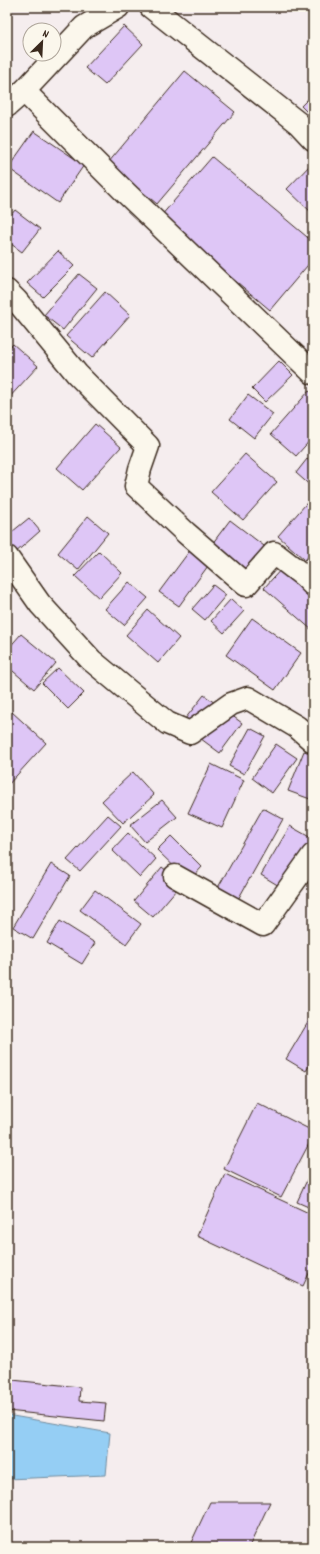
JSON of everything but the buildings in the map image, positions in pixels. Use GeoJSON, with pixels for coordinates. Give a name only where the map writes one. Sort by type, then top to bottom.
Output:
{"type":"FeatureCollection","features":[{"type":"Feature","properties":{"kind":"street"},"geometry":{"type":"LineString","coordinates":[[7,106],[24,91],[84,27],[118,7]]}},
{"type":"Feature","properties":{"kind":"street"},"geometry":{"type":"LineString","coordinates":[[151,7],[298,123],[313,139]]}},
{"type":"Feature","properties":{"kind":"street"},"geometry":{"type":"LineString","coordinates":[[24,91],[125,192],[313,373]]}},
{"type":"Feature","properties":{"kind":"street"},"geometry":{"type":"LineString","coordinates":[[7,291],[77,374],[148,446],[136,486],[186,533],[246,585],[274,553],[304,576],[313,586]]}},
{"type":"Feature","properties":{"kind":"street"},"geometry":{"type":"LineString","coordinates":[[7,557],[40,604],[91,660],[167,723],[190,733],[231,704],[248,698],[296,727],[313,742]]}},
{"type":"Feature","properties":{"kind":"street"},"geometry":{"type":"LineString","coordinates":[[175,876],[263,925],[313,855]]}},
{"type":"Feature","properties":{"kind":"water"},"geometry":{"type":"Polygon","coordinates":[[[7,1415],[110,1433],[106,1475],[7,1479],[7,1415]]]}}]}
